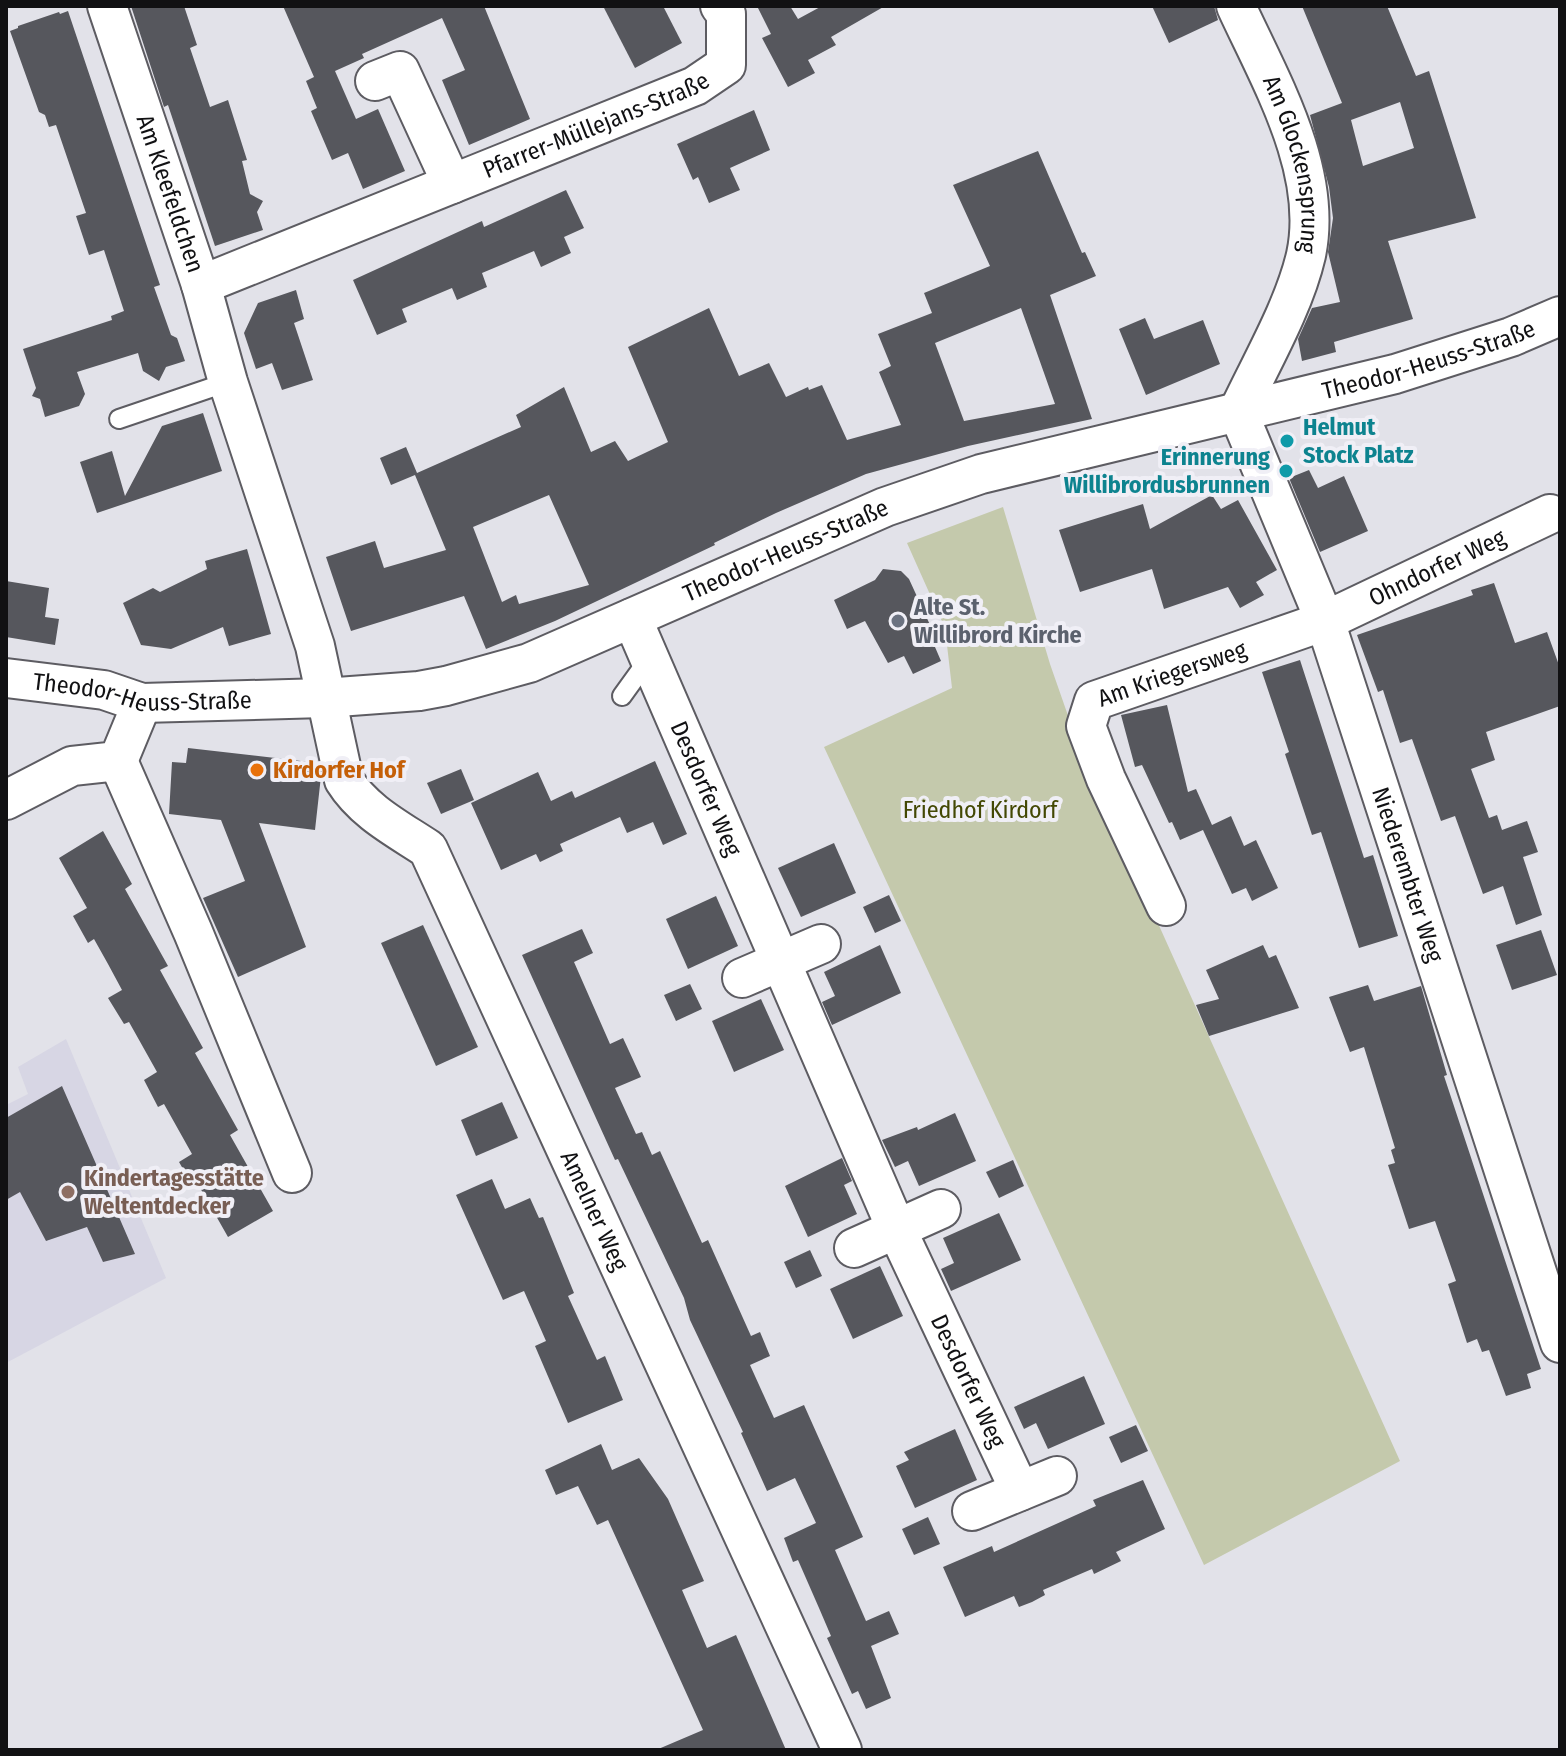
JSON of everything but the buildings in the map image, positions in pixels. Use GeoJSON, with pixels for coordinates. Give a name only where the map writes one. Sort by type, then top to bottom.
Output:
{"type":"FeatureCollection","features":[{"type":"Feature","properties":{"kind":"street","name":"Am Kleefeldchen"},"geometry":{"type":"LineString","coordinates":[[107,6],[201,285],[228,382],[315,646],[324,698]]}},
{"type":"Feature","properties":{"kind":"street","name":"Pfarrer-Müllejans-Straße"},"geometry":{"type":"LineString","coordinates":[[201,285],[695,86],[726,65],[726,14],[720,6]]}},
{"type":"Feature","properties":{"kind":"street","name":"Am Glockensprung"},"geometry":{"type":"LineString","coordinates":[[1236,6],[1277,97],[1301,161],[1310,200],[1306,254],[1298,279],[1238,412]]}},
{"type":"Feature","properties":{"kind":"street","name":"Pfarrer-Müllejans-Straße"},"geometry":{"type":"LineString","coordinates":[[400,71],[452,184]]}},
{"type":"Feature","properties":{"kind":"street","name":"Theodor-Heuss-Straße"},"geometry":{"type":"LineString","coordinates":[[6,678],[104,690],[142,703],[324,698],[419,691],[474,680],[529,663],[885,507],[981,474],[1395,374],[1511,337],[1560,316]]}},
{"type":"Feature","properties":{"kind":"street","name":"Niederembter Weg"},"geometry":{"type":"LineString","coordinates":[[1238,412],[1325,621],[1560,1343]]}},
{"type":"Feature","properties":{"kind":"street","name":"Ohndorfer Weg"},"geometry":{"type":"LineString","coordinates":[[1325,621],[1550,514]]}},
{"type":"Feature","properties":{"kind":"street","name":"Desdorfer Weg"},"geometry":{"type":"LineString","coordinates":[[632,618],[896,1228],[1020,1491]]}},
{"type":"Feature","properties":{"kind":"street","name":"Am Kriegersweg"},"geometry":{"type":"LineString","coordinates":[[1166,906],[1106,779],[1086,726],[1094,701],[1325,621]]}},
{"type":"Feature","properties":{"kind":"street","name":"Amelner Weg"},"geometry":{"type":"LineString","coordinates":[[324,698],[344,780],[353,795],[365,807],[428,849],[842,1750]]}},
{"type":"Feature","properties":{"kind":"street"},"geometry":{"type":"LineString","coordinates":[[142,703],[118,761],[193,932],[292,1173]]}},
{"type":"Feature","properties":{"kind":"street"},"geometry":{"type":"LineString","coordinates":[[6,800],[72,766],[118,761]]}},
{"type":"Feature","properties":{"kind":"street"},"geometry":{"type":"LineString","coordinates":[[742,978],[821,944]]}},
{"type":"Feature","properties":{"kind":"street"},"geometry":{"type":"LineString","coordinates":[[854,1248],[941,1209]]}},
{"type":"Feature","properties":{"kind":"street"},"geometry":{"type":"LineString","coordinates":[[972,1511],[1057,1476]]}},
{"type":"Feature","properties":{"kind":"lane"},"geometry":{"type":"LineString","coordinates":[[119,419],[228,382]]}},
{"type":"Feature","properties":{"kind":"lane"},"geometry":{"type":"LineString","coordinates":[[622,696],[648,660]]}},
{"type":"Feature","properties":{"kind":"shaded area","name":"Kindertagesstätte Weltentdecker"},"geometry":{"type":"Polygon","coordinates":[[[66,1039],[166,1278],[6,1363],[6,1105],[28,1094],[18,1067],[66,1039]]]}},
{"type":"Feature","properties":{"kind":"green space","name":"Friedhof Kirdorf"},"geometry":{"type":"Polygon","coordinates":[[[1003,507],[1050,664],[1080,750],[1400,1461],[1204,1565],[824,747],[952,688],[945,628],[907,543],[1003,507]]]}},
{"type":"Feature","properties":{"kind":"place","name":"Helmut Stock Platz"},"geometry":{"type":"Point","coordinates":[1287,441]}},
{"type":"Feature","properties":{"kind":"place","name":"Erinnerung Willibrordusbrunnen"},"geometry":{"type":"Point","coordinates":[1286,471]}},
{"type":"Feature","properties":{"kind":"place","name":"Alte St. Willibrord Kirche"},"geometry":{"type":"Point","coordinates":[898,621]}},
{"type":"Feature","properties":{"kind":"place","name":"Kirdorfer Hof"},"geometry":{"type":"Point","coordinates":[257,770]}},
{"type":"Feature","properties":{"kind":"place","name":"Kindertagesstätte Weltentdecker"},"geometry":{"type":"Point","coordinates":[68,1192]}}]}
